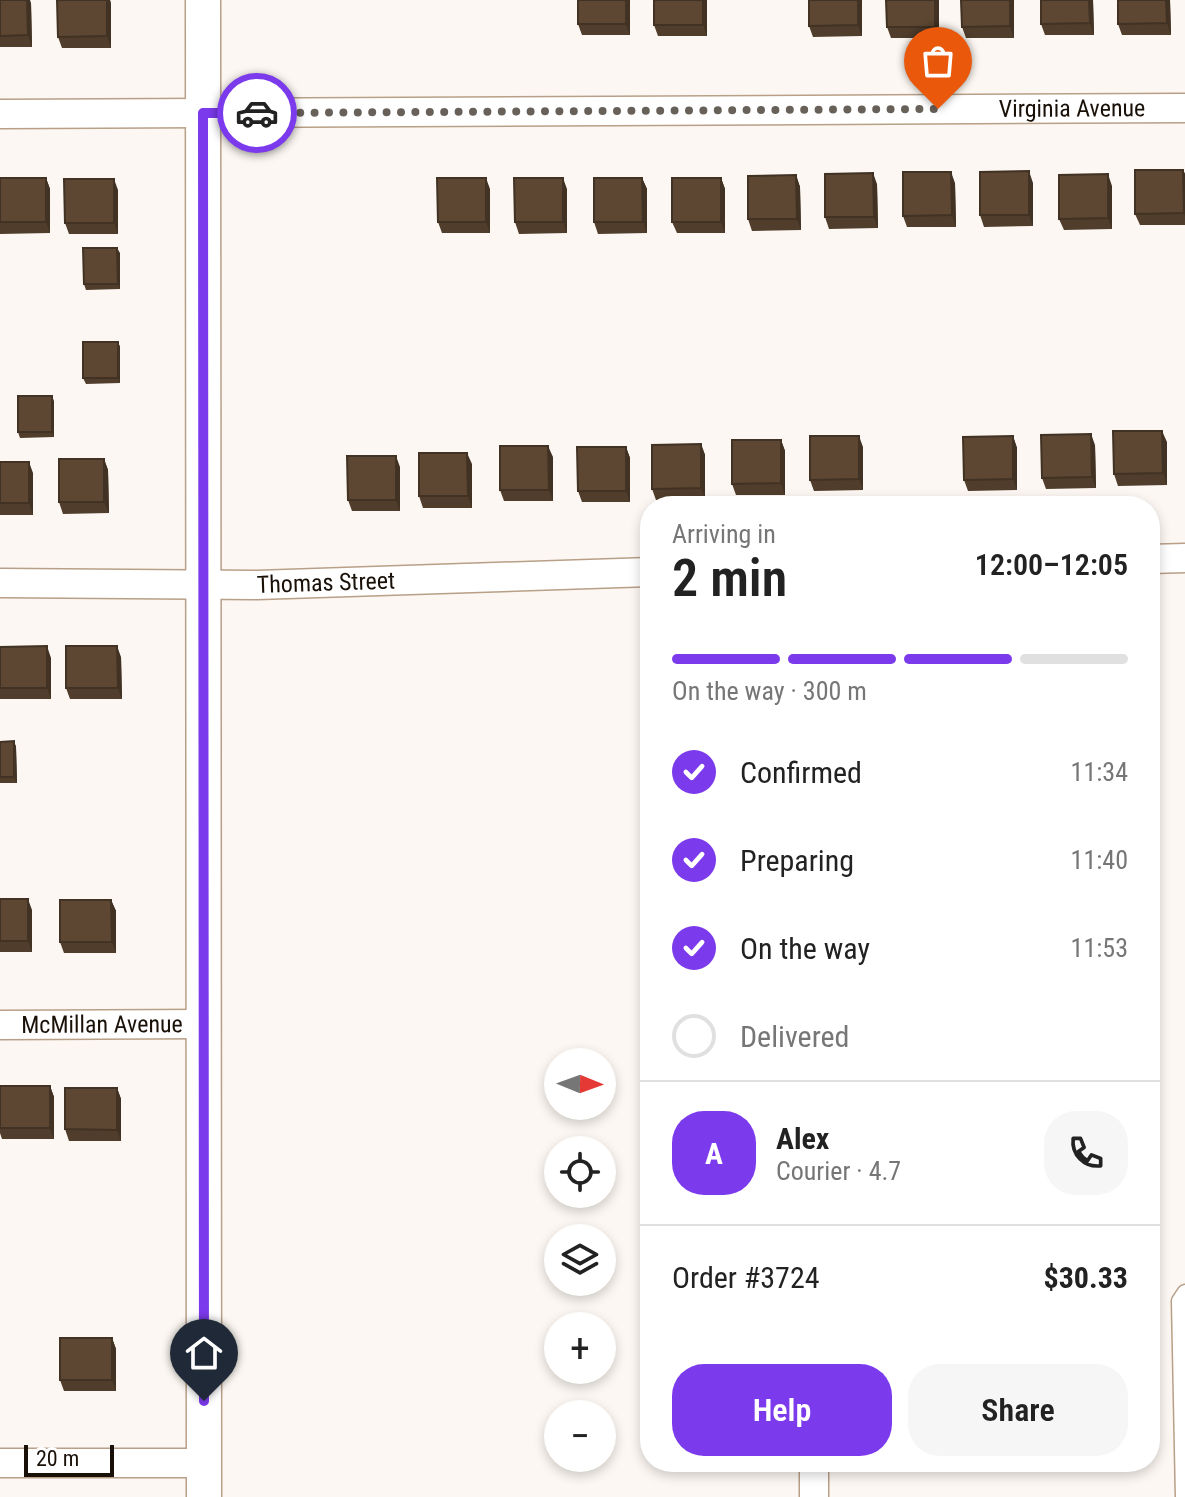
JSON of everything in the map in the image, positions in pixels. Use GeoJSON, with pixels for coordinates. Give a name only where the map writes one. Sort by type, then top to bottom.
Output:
{"type":"FeatureCollection","features":[{"type":"Feature","properties":{"kind":"street"},"geometry":{"type":"LineString","coordinates":[[203,0],[204,1497]]}},
{"type":"Feature","properties":{"kind":"street","name":"Virginia Avenue"},"geometry":{"type":"LineString","coordinates":[[0,114],[1185,108]]}},
{"type":"Feature","properties":{"kind":"street"},"geometry":{"type":"LineString","coordinates":[[1160,559],[1185,558]]}},
{"type":"Feature","properties":{"kind":"street","name":"Thomas Street"},"geometry":{"type":"LineString","coordinates":[[0,583],[203,585],[640,572]]}},
{"type":"Feature","properties":{"kind":"street","name":"McMillan Avenue"},"geometry":{"type":"LineString","coordinates":[[0,1025],[204,1024]]}},
{"type":"Feature","properties":{"kind":"street"},"geometry":{"type":"LineString","coordinates":[[0,1463],[204,1463]]}},
{"type":"Feature","properties":{"kind":"street"},"geometry":{"type":"LineString","coordinates":[[814,1472],[814,1497]]}},
{"type":"Feature","properties":{"kind":"lane"},"geometry":{"type":"LineString","coordinates":[[1183,1497],[1179,1301],[1185,1292]]}},
{"type":"Feature","properties":{"kind":"building"},"geometry":{"type":"Polygon","coordinates":[[[0,0],[27,0],[28,35],[0,36],[0,0]]]}},
{"type":"Feature","properties":{"kind":"building"},"geometry":{"type":"Polygon","coordinates":[[[57,0],[107,0],[107,36],[58,37],[57,0]]]}},
{"type":"Feature","properties":{"kind":"building"},"geometry":{"type":"Polygon","coordinates":[[[578,0],[626,0],[626,24],[578,24],[578,0]]]}},
{"type":"Feature","properties":{"kind":"building"},"geometry":{"type":"Polygon","coordinates":[[[654,0],[703,0],[703,25],[654,25],[654,0]]]}},
{"type":"Feature","properties":{"kind":"building"},"geometry":{"type":"Polygon","coordinates":[[[809,0],[858,0],[858,25],[809,26],[809,0]]]}},
{"type":"Feature","properties":{"kind":"building"},"geometry":{"type":"Polygon","coordinates":[[[886,0],[935,0],[935,27],[887,27],[886,0]]]}},
{"type":"Feature","properties":{"kind":"building"},"geometry":{"type":"Polygon","coordinates":[[[961,0],[1010,0],[1010,26],[962,27],[961,0]]]}},
{"type":"Feature","properties":{"kind":"building"},"geometry":{"type":"Polygon","coordinates":[[[1041,0],[1089,0],[1090,23],[1041,24],[1041,0]]]}},
{"type":"Feature","properties":{"kind":"building"},"geometry":{"type":"Polygon","coordinates":[[[1118,0],[1166,0],[1167,23],[1118,24],[1118,0]]]}},
{"type":"Feature","properties":{"kind":"building"},"geometry":{"type":"Polygon","coordinates":[[[1135,170],[1183,170],[1184,213],[1135,214],[1135,170]]]}},
{"type":"Feature","properties":{"kind":"building"},"geometry":{"type":"Polygon","coordinates":[[[1029,171],[1029,215],[980,215],[980,172],[1029,171]]]}},
{"type":"Feature","properties":{"kind":"building"},"geometry":{"type":"Polygon","coordinates":[[[903,172],[951,172],[952,215],[903,216],[903,172]]]}},
{"type":"Feature","properties":{"kind":"building"},"geometry":{"type":"Polygon","coordinates":[[[873,173],[874,217],[825,217],[825,174],[873,173]]]}},
{"type":"Feature","properties":{"kind":"building"},"geometry":{"type":"Polygon","coordinates":[[[1108,174],[1108,218],[1059,219],[1059,175],[1108,174]]]}},
{"type":"Feature","properties":{"kind":"building"},"geometry":{"type":"Polygon","coordinates":[[[796,175],[797,219],[748,219],[748,176],[796,175]]]}},
{"type":"Feature","properties":{"kind":"building"},"geometry":{"type":"Polygon","coordinates":[[[0,178],[46,178],[46,222],[0,222],[0,178]]]}},
{"type":"Feature","properties":{"kind":"building"},"geometry":{"type":"Polygon","coordinates":[[[437,178],[486,178],[486,222],[438,222],[437,178]]]}},
{"type":"Feature","properties":{"kind":"building"},"geometry":{"type":"Polygon","coordinates":[[[514,178],[563,178],[563,222],[515,222],[514,178]]]}},
{"type":"Feature","properties":{"kind":"building"},"geometry":{"type":"Polygon","coordinates":[[[594,178],[642,178],[643,222],[594,222],[594,178]]]}},
{"type":"Feature","properties":{"kind":"building"},"geometry":{"type":"Polygon","coordinates":[[[672,178],[721,178],[721,222],[672,222],[672,178]]]}},
{"type":"Feature","properties":{"kind":"building"},"geometry":{"type":"Polygon","coordinates":[[[64,179],[114,179],[114,223],[65,223],[64,179]]]}},
{"type":"Feature","properties":{"kind":"building"},"geometry":{"type":"Polygon","coordinates":[[[83,248],[117,248],[118,284],[84,284],[83,248]]]}},
{"type":"Feature","properties":{"kind":"building"},"geometry":{"type":"Polygon","coordinates":[[[83,342],[118,342],[118,378],[83,378],[83,342]]]}},
{"type":"Feature","properties":{"kind":"building"},"geometry":{"type":"Polygon","coordinates":[[[18,396],[52,396],[52,432],[18,432],[18,396]]]}},
{"type":"Feature","properties":{"kind":"building"},"geometry":{"type":"Polygon","coordinates":[[[1113,431],[1162,431],[1163,473],[1114,474],[1113,431]]]}},
{"type":"Feature","properties":{"kind":"building"},"geometry":{"type":"Polygon","coordinates":[[[1091,434],[1092,477],[1042,478],[1041,435],[1091,434]]]}},
{"type":"Feature","properties":{"kind":"building"},"geometry":{"type":"Polygon","coordinates":[[[810,436],[859,436],[859,479],[810,480],[810,436]]]}},
{"type":"Feature","properties":{"kind":"building"},"geometry":{"type":"Polygon","coordinates":[[[1013,436],[1013,479],[964,480],[963,437],[1013,436]]]}},
{"type":"Feature","properties":{"kind":"building"},"geometry":{"type":"Polygon","coordinates":[[[732,440],[781,440],[781,483],[732,484],[732,440]]]}},
{"type":"Feature","properties":{"kind":"building"},"geometry":{"type":"Polygon","coordinates":[[[701,444],[701,488],[652,489],[652,445],[701,444]]]}},
{"type":"Feature","properties":{"kind":"building"},"geometry":{"type":"Polygon","coordinates":[[[500,446],[548,446],[549,490],[500,490],[500,446]]]}},
{"type":"Feature","properties":{"kind":"building"},"geometry":{"type":"Polygon","coordinates":[[[577,447],[626,447],[626,491],[578,491],[577,447]]]}},
{"type":"Feature","properties":{"kind":"building"},"geometry":{"type":"Polygon","coordinates":[[[419,453],[467,453],[468,496],[419,496],[419,453]]]}},
{"type":"Feature","properties":{"kind":"building"},"geometry":{"type":"Polygon","coordinates":[[[347,456],[396,456],[396,500],[348,500],[347,456]]]}},
{"type":"Feature","properties":{"kind":"building"},"geometry":{"type":"Polygon","coordinates":[[[59,459],[104,459],[104,502],[59,502],[59,459]]]}},
{"type":"Feature","properties":{"kind":"building"},"geometry":{"type":"Polygon","coordinates":[[[0,462],[29,462],[29,503],[0,503],[0,462]]]}},
{"type":"Feature","properties":{"kind":"building"},"geometry":{"type":"Polygon","coordinates":[[[47,646],[47,688],[0,688],[0,647],[47,646]]]}},
{"type":"Feature","properties":{"kind":"building"},"geometry":{"type":"Polygon","coordinates":[[[66,646],[117,646],[118,688],[66,688],[66,646]]]}},
{"type":"Feature","properties":{"kind":"building"},"geometry":{"type":"Polygon","coordinates":[[[14,741],[14,777],[0,777],[0,742],[14,741]]]}},
{"type":"Feature","properties":{"kind":"building"},"geometry":{"type":"Polygon","coordinates":[[[0,899],[28,899],[28,941],[0,941],[0,899]]]}},
{"type":"Feature","properties":{"kind":"building"},"geometry":{"type":"Polygon","coordinates":[[[60,900],[111,900],[112,942],[60,942],[60,900]]]}},
{"type":"Feature","properties":{"kind":"building"},"geometry":{"type":"Polygon","coordinates":[[[0,1086],[50,1086],[50,1128],[0,1128],[0,1086]]]}},
{"type":"Feature","properties":{"kind":"building"},"geometry":{"type":"Polygon","coordinates":[[[65,1088],[117,1088],[117,1130],[65,1129],[65,1088]]]}},
{"type":"Feature","properties":{"kind":"building"},"geometry":{"type":"Polygon","coordinates":[[[60,1338],[112,1338],[112,1380],[60,1380],[60,1338]]]}},
{"type":"Feature","properties":{"kind":"way so far"},"geometry":{"type":"LineString","coordinates":[[257,113],[938,109]]}},
{"type":"Feature","properties":{"kind":"route"},"geometry":{"type":"LineString","coordinates":[[204,1401],[203,113],[257,113]]}}]}
